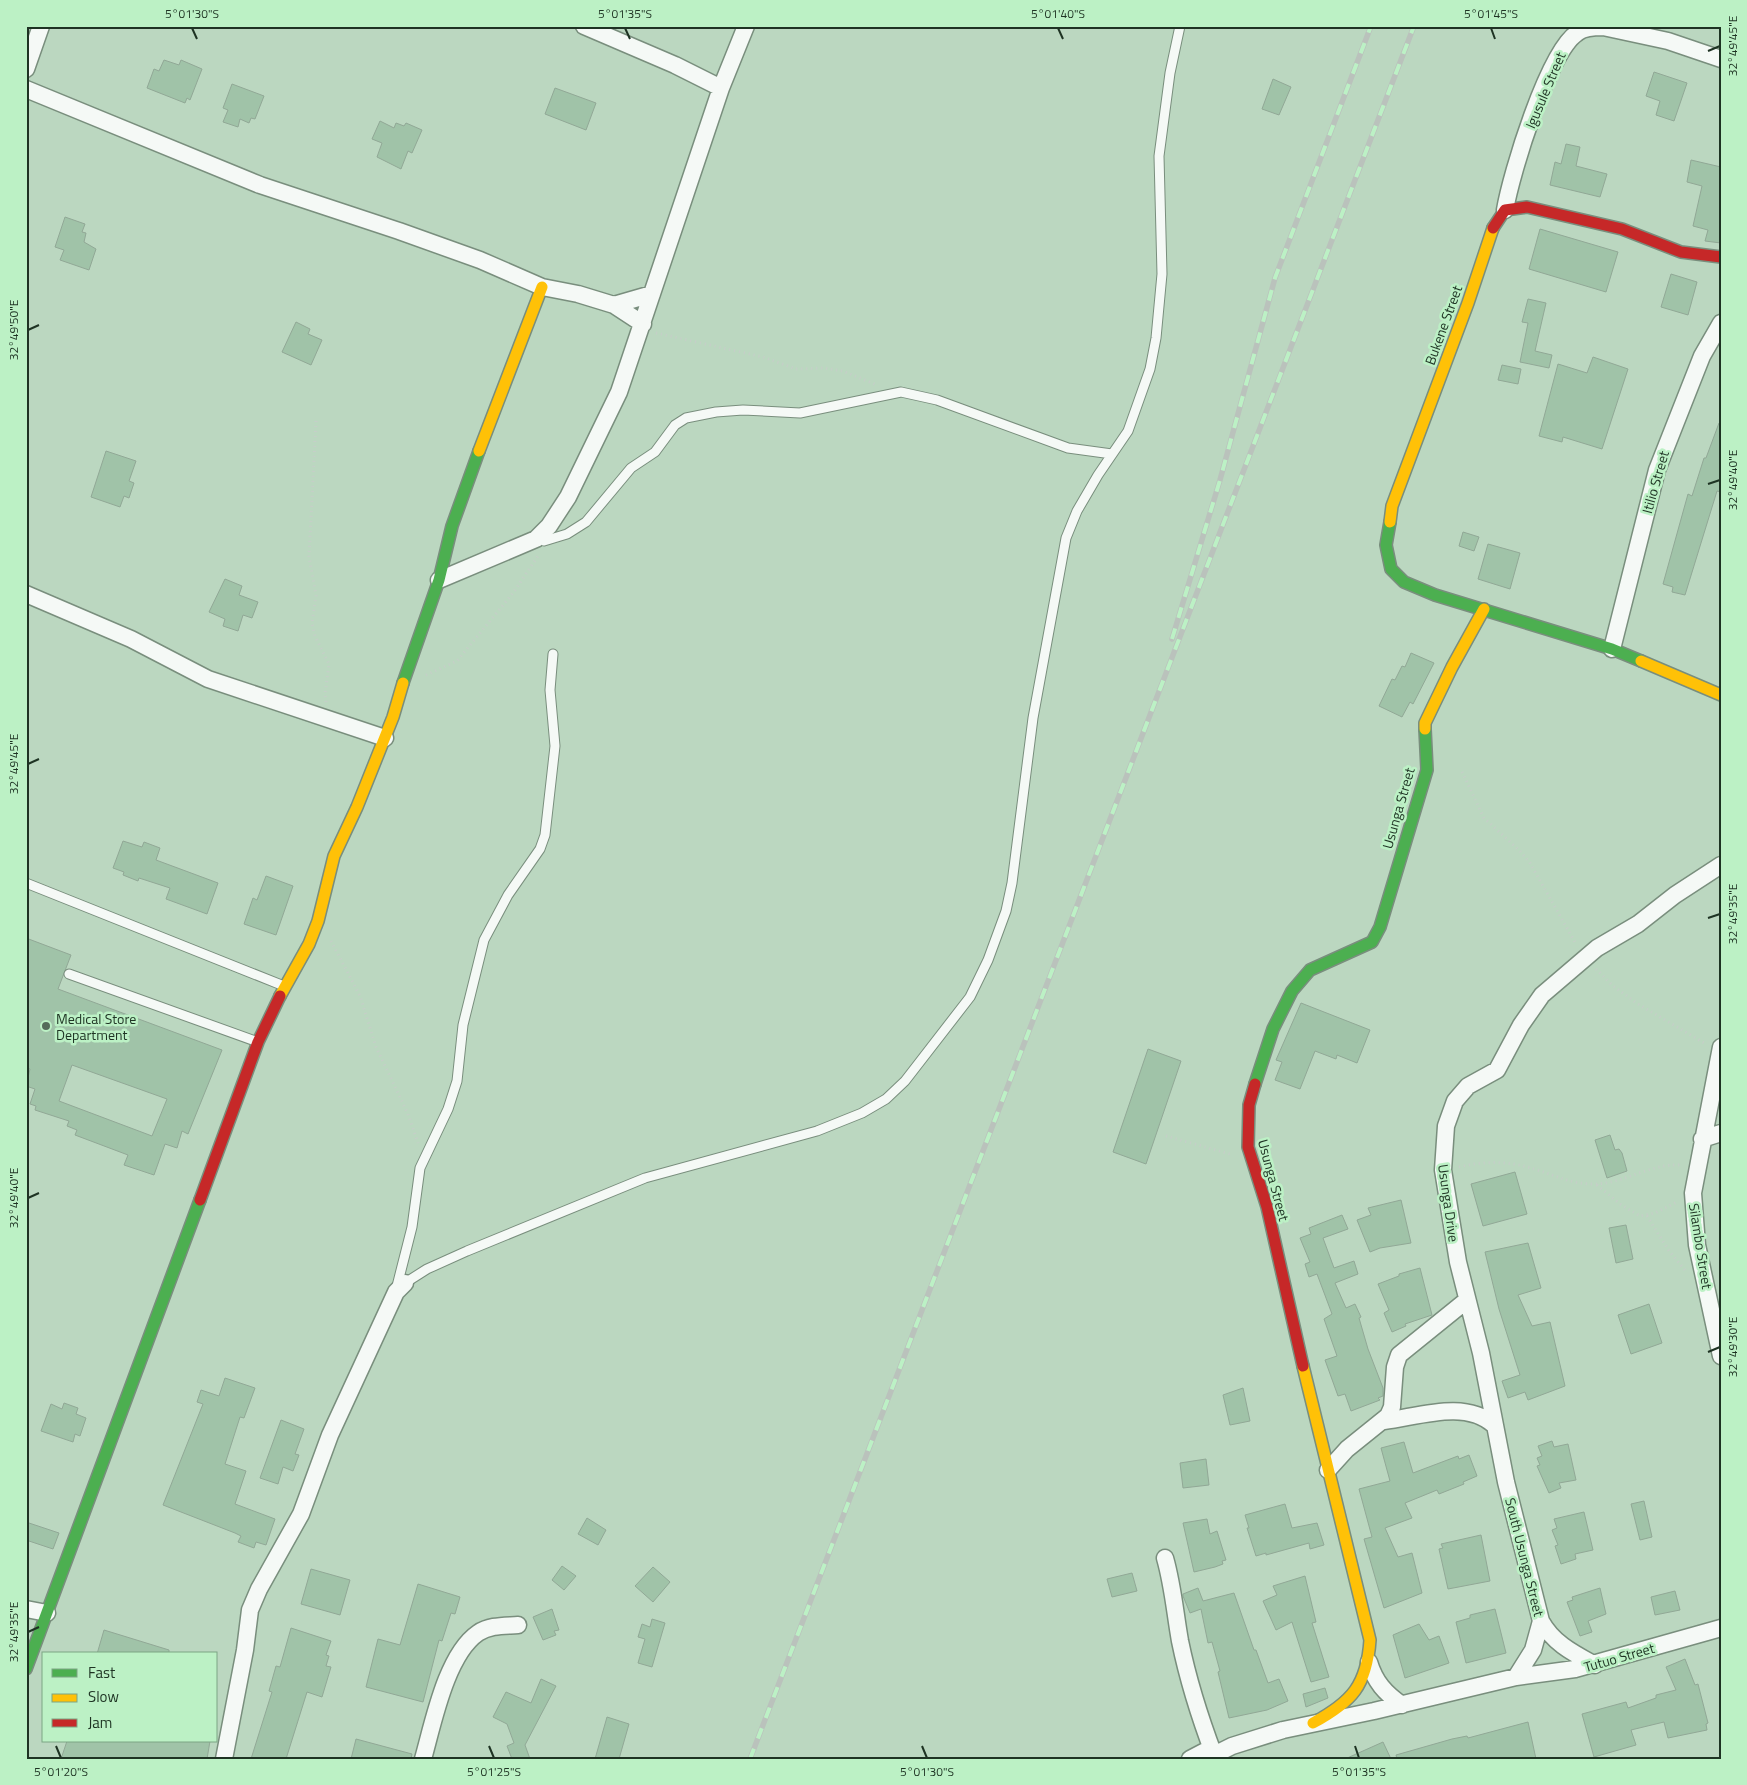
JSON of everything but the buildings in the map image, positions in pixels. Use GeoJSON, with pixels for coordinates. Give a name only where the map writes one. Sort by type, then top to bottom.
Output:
{"type":"FeatureCollection","features":[{"type":"Feature","properties":{"kind":"street"},"geometry":{"type":"LineString","coordinates":[[26,69],[41,26]]}},
{"type":"Feature","properties":{"kind":"street"},"geometry":{"type":"LineString","coordinates":[[584,26],[676,65],[721,88]]}},
{"type":"Feature","properties":{"kind":"street"},"geometry":{"type":"LineString","coordinates":[[439,580],[536,539],[546,530],[568,497],[619,392],[721,88],[746,26]]}},
{"type":"Feature","properties":{"kind":"street","name":"Igusule Street"},"geometry":{"type":"LineString","coordinates":[[1504,210],[1518,153],[1564,45],[1577,32],[1592,27],[1603,27],[1668,41],[1721,59]]}},
{"type":"Feature","properties":{"kind":"street"},"geometry":{"type":"LineString","coordinates":[[26,89],[260,185],[480,260],[542,287],[578,294],[614,305],[642,326]]}},
{"type":"Feature","properties":{"kind":"street"},"geometry":{"type":"LineString","coordinates":[[1504,210],[1527,207],[1622,228],[1681,252],[1721,258]]}},
{"type":"Feature","properties":{"kind":"street","name":"Bukene Street"},"geometry":{"type":"LineString","coordinates":[[1504,210],[1490,233],[1468,303],[1392,506],[1386,545],[1391,569],[1404,582],[1435,595],[1612,649],[1721,695]]}},
{"type":"Feature","properties":{"kind":"street"},"geometry":{"type":"LineString","coordinates":[[26,1669],[258,1042],[284,986],[309,944],[318,921],[334,856],[357,808],[385,738],[415,644],[439,580],[452,526],[464,490],[542,287]]}},
{"type":"Feature","properties":{"kind":"street"},"geometry":{"type":"LineString","coordinates":[[614,305],[652,294]]}},
{"type":"Feature","properties":{"kind":"street","name":"Itilio Street"},"geometry":{"type":"LineString","coordinates":[[1612,649],[1656,470],[1702,356],[1721,323]]}},
{"type":"Feature","properties":{"kind":"street"},"geometry":{"type":"LineString","coordinates":[[26,594],[131,639],[208,678],[385,738]]}},
{"type":"Feature","properties":{"kind":"street","name":"Usunga Street"},"geometry":{"type":"LineString","coordinates":[[1369,1662],[1370,1640],[1365,1614],[1328,1470],[1267,1207],[1252,1162],[1247,1133],[1249,1105],[1260,1063],[1273,1029],[1292,991],[1310,970],[1360,950],[1375,938],[1384,914],[1426,770],[1425,723],[1452,667],[1484,609]]}},
{"type":"Feature","properties":{"kind":"street","name":"Usunga Drive"},"geometry":{"type":"LineString","coordinates":[[1494,1425],[1481,1353],[1450,1222],[1443,1170],[1446,1126],[1455,1100],[1468,1086],[1497,1070],[1531,1009],[1542,995],[1586,957],[1721,865]]}},
{"type":"Feature","properties":{"kind":"street","name":"Silambo Street"},"geometry":{"type":"LineString","coordinates":[[1720,1048],[1693,1193],[1697,1245],[1721,1356]]}},
{"type":"Feature","properties":{"kind":"street"},"geometry":{"type":"LineString","coordinates":[[1702,1139],[1721,1133]]}},
{"type":"Feature","properties":{"kind":"street"},"geometry":{"type":"LineString","coordinates":[[224,1759],[245,1650],[250,1610],[259,1589],[301,1514],[330,1435],[400,1288]]}},
{"type":"Feature","properties":{"kind":"street"},"geometry":{"type":"LineString","coordinates":[[1328,1470],[1347,1449],[1384,1421],[1392,1407],[1394,1367],[1399,1355],[1467,1300]]}},
{"type":"Feature","properties":{"kind":"street"},"geometry":{"type":"LineString","coordinates":[[1384,1421],[1430,1414],[1467,1412],[1486,1417],[1494,1425]]}},
{"type":"Feature","properties":{"kind":"street","name":"South Usunga Street"},"geometry":{"type":"LineString","coordinates":[[1494,1425],[1541,1621],[1552,1638],[1559,1644],[1595,1665]]}},
{"type":"Feature","properties":{"kind":"street"},"geometry":{"type":"LineString","coordinates":[[1165,1558],[1174,1589],[1180,1640],[1212,1754]]}},
{"type":"Feature","properties":{"kind":"street"},"geometry":{"type":"LineString","coordinates":[[26,1609],[47,1613]]}},
{"type":"Feature","properties":{"kind":"street"},"geometry":{"type":"LineString","coordinates":[[1516,1677],[1533,1650],[1541,1621]]}},
{"type":"Feature","properties":{"kind":"street"},"geometry":{"type":"LineString","coordinates":[[423,1759],[444,1688],[467,1643],[478,1633],[491,1627],[518,1625]]}},
{"type":"Feature","properties":{"kind":"street","name":"Tutuo Street"},"geometry":{"type":"LineString","coordinates":[[1190,1759],[1313,1723],[1516,1677],[1595,1665],[1721,1628]]}},
{"type":"Feature","properties":{"kind":"street"},"geometry":{"type":"LineString","coordinates":[[1369,1662],[1378,1683],[1388,1694],[1402,1704]]}},
{"type":"Feature","properties":{"kind":"street"},"geometry":{"type":"LineString","coordinates":[[1313,1723],[1338,1710],[1351,1698],[1362,1681],[1369,1662]]}},
{"type":"Feature","properties":{"kind":"lane"},"geometry":{"type":"LineString","coordinates":[[400,1288],[427,1270],[476,1248],[645,1178],[817,1130],[862,1113],[886,1099],[905,1081],[970,997],[988,960],[1006,911],[1012,883],[1033,718],[1066,538],[1077,511],[1128,431],[1138,410],[1150,369],[1156,338],[1162,274],[1159,156],[1167,91],[1180,26]]}},
{"type":"Feature","properties":{"kind":"lane"},"geometry":{"type":"LineString","coordinates":[[544,541],[567,534],[586,522],[597,506],[631,468],[655,452],[675,425],[686,418],[730,410],[800,413],[900,392],[937,400],[1068,448],[1112,454]]}},
{"type":"Feature","properties":{"kind":"lane"},"geometry":{"type":"LineString","coordinates":[[400,1288],[412,1227],[418,1178],[453,1094],[463,1025],[484,940],[508,895],[540,849],[545,835],[555,746],[550,690],[554,654]]}},
{"type":"Feature","properties":{"kind":"lane"},"geometry":{"type":"LineString","coordinates":[[26,883],[284,986]]}},
{"type":"Feature","properties":{"kind":"lane"},"geometry":{"type":"LineString","coordinates":[[69,974],[258,1042]]}},
{"type":"Feature","properties":{"kind":"path"},"geometry":{"type":"LineString","coordinates":[[642,326],[712,347],[763,357],[796,369],[824,368],[850,373],[890,393]]}},
{"type":"Feature","properties":{"kind":"path"},"geometry":{"type":"LineString","coordinates":[[316,421],[309,556],[316,596],[312,623],[315,636],[329,664],[325,694],[328,718]]}},
{"type":"Feature","properties":{"kind":"path"},"geometry":{"type":"LineString","coordinates":[[422,678],[457,661],[513,593],[543,550],[544,541]]}},
{"type":"Feature","properties":{"kind":"path"},"geometry":{"type":"LineString","coordinates":[[1462,772],[1484,818],[1520,851],[1530,863],[1586,957],[1604,978],[1638,1004],[1687,1035],[1720,1048]]}},
{"type":"Feature","properties":{"kind":"path"},"geometry":{"type":"LineString","coordinates":[[318,921],[324,928],[360,996],[376,1047],[408,1114],[424,1161]]}},
{"type":"Feature","properties":{"kind":"path"},"geometry":{"type":"LineString","coordinates":[[1166,1136],[1252,1162]]}},
{"type":"Feature","properties":{"kind":"path"},"geometry":{"type":"LineString","coordinates":[[1443,1170],[1471,1164],[1509,1163],[1529,1167],[1567,1181],[1596,1184],[1612,1182],[1653,1167],[1680,1164],[1697,1167]]}},
{"type":"Feature","properties":{"kind":"path"},"geometry":{"type":"LineString","coordinates":[[1596,1184],[1632,1212],[1647,1216],[1693,1193]]}},
{"type":"Feature","properties":{"kind":"path"},"geometry":{"type":"LineString","coordinates":[[1647,1216],[1669,1251],[1689,1275]]}},
{"type":"Feature","properties":{"kind":"railway"},"geometry":{"type":"LineString","coordinates":[[1172,639],[1220,480],[1275,278],[1371,26]]}},
{"type":"Feature","properties":{"kind":"railway"},"geometry":{"type":"LineString","coordinates":[[750,1759],[1414,26]]}},
{"type":"Feature","properties":{"kind":"traffic: fast"},"geometry":{"type":"LineString","coordinates":[[403,683],[439,580],[452,526],[479,451]]}},
{"type":"Feature","properties":{"kind":"traffic: fast"},"geometry":{"type":"LineString","coordinates":[[1390,522],[1386,545],[1391,569],[1404,582],[1435,595],[1612,649],[1641,661]]}},
{"type":"Feature","properties":{"kind":"traffic: fast"},"geometry":{"type":"LineString","coordinates":[[1255,1084],[1273,1029],[1292,991],[1310,970],[1372,942],[1380,927],[1427,770],[1425,729]]}},
{"type":"Feature","properties":{"kind":"traffic: fast"},"geometry":{"type":"LineString","coordinates":[[26,1669],[200,1200]]}},
{"type":"Feature","properties":{"kind":"traffic: slow"},"geometry":{"type":"LineString","coordinates":[[1390,522],[1392,506],[1468,303],[1493,228]]}},
{"type":"Feature","properties":{"kind":"traffic: slow"},"geometry":{"type":"LineString","coordinates":[[479,451],[542,287]]}},
{"type":"Feature","properties":{"kind":"traffic: slow"},"geometry":{"type":"LineString","coordinates":[[1425,729],[1425,723],[1452,667],[1484,609]]}},
{"type":"Feature","properties":{"kind":"traffic: slow"},"geometry":{"type":"LineString","coordinates":[[1641,661],[1721,695]]}},
{"type":"Feature","properties":{"kind":"traffic: slow"},"geometry":{"type":"LineString","coordinates":[[280,996],[309,944],[318,921],[334,856],[357,807],[393,717],[403,683]]}},
{"type":"Feature","properties":{"kind":"traffic: slow"},"geometry":{"type":"LineString","coordinates":[[1303,1366],[1370,1640],[1365,1669],[1355,1690],[1338,1708],[1313,1723]]}},
{"type":"Feature","properties":{"kind":"traffic: jam"},"geometry":{"type":"LineString","coordinates":[[1493,228],[1505,210],[1527,207],[1622,229],[1681,252],[1721,257]]}},
{"type":"Feature","properties":{"kind":"traffic: jam"},"geometry":{"type":"LineString","coordinates":[[200,1200],[258,1042],[280,996]]}},
{"type":"Feature","properties":{"kind":"traffic: jam"},"geometry":{"type":"LineString","coordinates":[[1255,1084],[1249,1105],[1248,1147],[1267,1207],[1303,1366]]}},
{"type":"Feature","properties":{"kind":"place","name":"Medical Store Department"},"geometry":{"type":"Point","coordinates":[46,1026]}}]}
